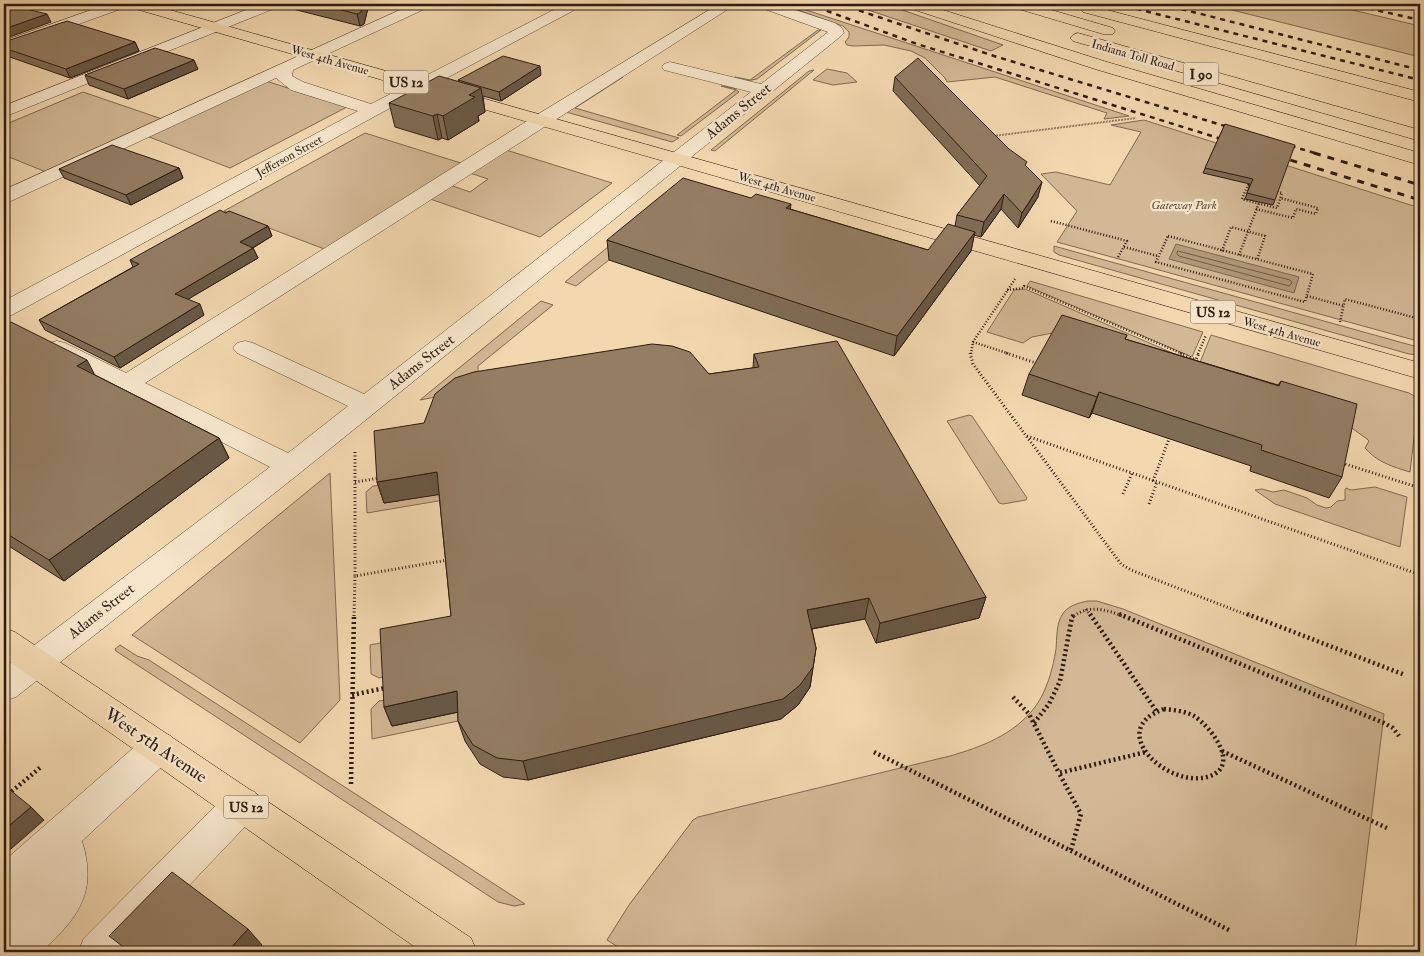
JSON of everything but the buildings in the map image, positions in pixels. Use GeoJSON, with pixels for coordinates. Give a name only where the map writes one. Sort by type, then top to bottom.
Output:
{"type":"FeatureCollection","features":[{"type":"Feature","properties":{"kind":"main road","name":"West 4th Avenue"},"geometry":{"type":"LineString","coordinates":[[134,4],[1420,371]]}},
{"type":"Feature","properties":{"kind":"main road"},"geometry":{"type":"LineString","coordinates":[[911,4],[1015,39],[1420,159]]}},
{"type":"Feature","properties":{"kind":"main road","name":"Indiana Toll Road"},"geometry":{"type":"LineString","coordinates":[[1017,4],[1155,44]]}},
{"type":"Feature","properties":{"kind":"main road"},"geometry":{"type":"LineString","coordinates":[[1068,4],[1420,97]]}},
{"type":"Feature","properties":{"kind":"main road","name":"Indiana Toll Road"},"geometry":{"type":"LineString","coordinates":[[1066,35],[1420,136]]}},
{"type":"Feature","properties":{"kind":"main road","name":"West 5th Avenue"},"geometry":{"type":"LineString","coordinates":[[4,640],[457,952]]}},
{"type":"Feature","properties":{"kind":"street"},"geometry":{"type":"LineString","coordinates":[[4,46],[121,4]]}},
{"type":"Feature","properties":{"kind":"street"},"geometry":{"type":"LineString","coordinates":[[4,112],[273,4]]}},
{"type":"Feature","properties":{"kind":"street"},"geometry":{"type":"LineString","coordinates":[[4,197],[424,4]]}},
{"type":"Feature","properties":{"kind":"street","name":"Jefferson Street"},"geometry":{"type":"LineString","coordinates":[[8,319],[373,110],[575,4]]}},
{"type":"Feature","properties":{"kind":"street"},"geometry":{"type":"LineString","coordinates":[[127,383],[541,120],[729,4]]}},
{"type":"Feature","properties":{"kind":"street","name":"Adams Street"},"geometry":{"type":"LineString","coordinates":[[4,687],[290,466],[678,160],[837,31],[830,26],[760,7]]}},
{"type":"Feature","properties":{"kind":"street"},"geometry":{"type":"LineString","coordinates":[[670,67],[763,90]]}},
{"type":"Feature","properties":{"kind":"street"},"geometry":{"type":"LineString","coordinates":[[286,68],[284,78],[297,86],[373,110]]}},
{"type":"Feature","properties":{"kind":"street"},"geometry":{"type":"LineString","coordinates":[[41,340],[290,466]]}},
{"type":"Feature","properties":{"kind":"street"},"geometry":{"type":"LineString","coordinates":[[245,348],[367,405]]}},
{"type":"Feature","properties":{"kind":"street"},"geometry":{"type":"LineString","coordinates":[[4,887],[159,747]]}},
{"type":"Feature","properties":{"kind":"street"},"geometry":{"type":"LineString","coordinates":[[98,952],[242,804]]}},
{"type":"Feature","properties":{"kind":"street"},"geometry":{"type":"LineString","coordinates":[[4,866],[30,849],[62,835]]}},
{"type":"Feature","properties":{"kind":"street"},"geometry":{"type":"LineString","coordinates":[[4,911],[37,878],[62,835]]}},
{"type":"Feature","properties":{"kind":"street"},"geometry":{"type":"LineString","coordinates":[[11,952],[56,908],[69,886],[70,873],[62,835]]}},
{"type":"Feature","properties":{"kind":"path"},"geometry":{"type":"LineString","coordinates":[[990,136],[1136,118]]}},
{"type":"Feature","properties":{"kind":"path"},"geometry":{"type":"LineString","coordinates":[[1248,185],[1282,193],[1280,198],[1276,208],[1242,199],[1248,185]]}},
{"type":"Feature","properties":{"kind":"path"},"geometry":{"type":"LineString","coordinates":[[1256,209],[1293,218],[1296,209],[1316,214],[1318,208],[1280,198]]}},
{"type":"Feature","properties":{"kind":"path"},"geometry":{"type":"LineString","coordinates":[[1239,255],[1259,203]]}},
{"type":"Feature","properties":{"kind":"path"},"geometry":{"type":"LineString","coordinates":[[1052,220],[1127,241],[1117,261]]}},
{"type":"Feature","properties":{"kind":"path"},"geometry":{"type":"LineString","coordinates":[[1222,250],[1232,227],[1266,236],[1257,260]]}},
{"type":"Feature","properties":{"kind":"path"},"geometry":{"type":"LineString","coordinates":[[1168,236],[1239,255],[1312,274],[1305,302],[1156,262],[1168,236]]}},
{"type":"Feature","properties":{"kind":"path"},"geometry":{"type":"LineString","coordinates":[[1124,247],[1158,256]]}},
{"type":"Feature","properties":{"kind":"path"},"geometry":{"type":"LineString","coordinates":[[1018,278],[1014,280],[973,342],[970,351],[973,364],[1121,564],[1131,570],[1405,675]]}},
{"type":"Feature","properties":{"kind":"path"},"geometry":{"type":"LineString","coordinates":[[1024,286],[1027,281]]}},
{"type":"Feature","properties":{"kind":"path"},"geometry":{"type":"LineString","coordinates":[[1007,290],[1024,286],[1196,360]]}},
{"type":"Feature","properties":{"kind":"path"},"geometry":{"type":"LineString","coordinates":[[1307,296],[1344,306]]}},
{"type":"Feature","properties":{"kind":"path"},"geometry":{"type":"LineString","coordinates":[[1340,323],[1345,299],[1420,319]]}},
{"type":"Feature","properties":{"kind":"path"},"geometry":{"type":"LineString","coordinates":[[1194,368],[1204,341]]}},
{"type":"Feature","properties":{"kind":"path"},"geometry":{"type":"LineString","coordinates":[[973,342],[1040,364]]}},
{"type":"Feature","properties":{"kind":"path"},"geometry":{"type":"LineString","coordinates":[[1026,436],[1415,573]]}},
{"type":"Feature","properties":{"kind":"path"},"geometry":{"type":"LineString","coordinates":[[1149,504],[1169,439]]}},
{"type":"Feature","properties":{"kind":"path"},"geometry":{"type":"LineString","coordinates":[[351,784],[355,576],[355,447]]}},
{"type":"Feature","properties":{"kind":"path"},"geometry":{"type":"LineString","coordinates":[[1336,461],[1420,488]]}},
{"type":"Feature","properties":{"kind":"path"},"geometry":{"type":"LineString","coordinates":[[1124,494],[1132,474]]}},
{"type":"Feature","properties":{"kind":"path"},"geometry":{"type":"LineString","coordinates":[[355,482],[383,477]]}},
{"type":"Feature","properties":{"kind":"path"},"geometry":{"type":"LineString","coordinates":[[355,576],[450,560]]}},
{"type":"Feature","properties":{"kind":"path"},"geometry":{"type":"LineString","coordinates":[[1086,609],[1157,712]]}},
{"type":"Feature","properties":{"kind":"path"},"geometry":{"type":"LineString","coordinates":[[1034,723],[1049,704],[1060,681],[1072,616],[1076,612],[1086,609],[1115,613],[1384,723],[1393,728],[1398,736]]}},
{"type":"Feature","properties":{"kind":"path"},"geometry":{"type":"LineString","coordinates":[[352,695],[391,686]]}},
{"type":"Feature","properties":{"kind":"path"},"geometry":{"type":"LineString","coordinates":[[1012,697],[1029,714],[1081,814],[1071,850]]}},
{"type":"Feature","properties":{"kind":"path"},"geometry":{"type":"LineString","coordinates":[[1177,710],[1193,716],[1206,724],[1216,736],[1222,751],[1222,760],[1214,774],[1202,779],[1188,779],[1163,769],[1146,752],[1140,737],[1140,730],[1144,720],[1150,714],[1157,712],[1177,710]]}},
{"type":"Feature","properties":{"kind":"path"},"geometry":{"type":"LineString","coordinates":[[1222,751],[1390,829]]}},
{"type":"Feature","properties":{"kind":"path"},"geometry":{"type":"LineString","coordinates":[[874,752],[1229,930]]}},
{"type":"Feature","properties":{"kind":"path"},"geometry":{"type":"LineString","coordinates":[[1059,773],[1146,752]]}},
{"type":"Feature","properties":{"kind":"path"},"geometry":{"type":"LineString","coordinates":[[4,798],[42,766]]}},
{"type":"Feature","properties":{"kind":"green space"},"geometry":{"type":"Polygon","coordinates":[[[781,4],[788,4],[1129,116],[1104,119],[1107,113],[995,77],[947,82],[925,58],[911,51],[884,45],[847,45],[845,42],[849,37],[849,32],[843,26],[781,4]]]}},
{"type":"Feature","properties":{"kind":"green space"},"geometry":{"type":"Polygon","coordinates":[[[850,4],[885,4],[1003,45],[991,51],[850,4]]]}},
{"type":"Feature","properties":{"kind":"green space"},"geometry":{"type":"Polygon","coordinates":[[[1208,4],[1327,4],[1420,26],[1420,57],[1208,4]]]}},
{"type":"Feature","properties":{"kind":"green space"},"geometry":{"type":"Polygon","coordinates":[[[818,30],[821,30],[757,79],[746,81],[735,77],[750,80],[818,30]]]}},
{"type":"Feature","properties":{"kind":"green space"},"geometry":{"type":"Polygon","coordinates":[[[827,69],[847,73],[857,82],[833,85],[813,80],[827,69]]]}},
{"type":"Feature","properties":{"kind":"green space"},"geometry":{"type":"Polygon","coordinates":[[[814,70],[715,151],[711,150],[809,71],[814,70]]]}},
{"type":"Feature","properties":{"kind":"green space"},"geometry":{"type":"Polygon","coordinates":[[[623,77],[575,108],[679,138],[672,142],[566,112],[623,77]]]}},
{"type":"Feature","properties":{"kind":"green space"},"geometry":{"type":"Polygon","coordinates":[[[263,80],[347,107],[230,168],[144,135],[263,80]]]}},
{"type":"Feature","properties":{"kind":"green space"},"geometry":{"type":"Polygon","coordinates":[[[721,86],[734,88],[739,92],[681,136],[677,135],[736,90],[721,86]]]}},
{"type":"Feature","properties":{"kind":"green space"},"geometry":{"type":"Polygon","coordinates":[[[83,92],[162,119],[46,172],[4,155],[4,125],[83,92]]]}},
{"type":"Feature","properties":{"kind":"green space","name":"Gateway Park"},"geometry":{"type":"Polygon","coordinates":[[[1144,120],[1420,208],[1420,278],[1417,300],[1420,301],[1414,340],[1057,242],[1077,211],[1041,174],[1056,172],[1110,185],[1141,132],[1111,125],[1144,120]]]}},
{"type":"Feature","properties":{"kind":"green space"},"geometry":{"type":"Polygon","coordinates":[[[365,133],[464,164],[327,250],[224,211],[365,133]]]}},
{"type":"Feature","properties":{"kind":"green space"},"geometry":{"type":"Polygon","coordinates":[[[506,150],[612,183],[540,237],[430,199],[450,185],[470,192],[488,179],[470,173],[506,150]]]}},
{"type":"Feature","properties":{"kind":"green space"},"geometry":{"type":"Polygon","coordinates":[[[689,181],[609,260],[576,286],[565,282],[689,181]]]}},
{"type":"Feature","properties":{"kind":"green space"},"geometry":{"type":"Polygon","coordinates":[[[1054,246],[1414,346],[1420,351],[1420,355],[1409,354],[1059,255],[1054,252],[1054,246]]]}},
{"type":"Feature","properties":{"kind":"green space"},"geometry":{"type":"Polygon","coordinates":[[[1030,281],[1203,332],[1192,357],[1027,286],[1030,281]]]}},
{"type":"Feature","properties":{"kind":"green space"},"geometry":{"type":"Polygon","coordinates":[[[1025,289],[1191,361],[1058,332],[1032,337],[1023,343],[987,332],[1014,290],[1025,289]]]}},
{"type":"Feature","properties":{"kind":"green space"},"geometry":{"type":"Polygon","coordinates":[[[541,301],[553,305],[478,366],[478,389],[420,400],[541,301]]]}},
{"type":"Feature","properties":{"kind":"green space"},"geometry":{"type":"Polygon","coordinates":[[[1211,335],[1409,393],[1416,397],[1418,403],[1410,472],[1391,466],[1375,457],[1365,448],[1369,441],[1342,421],[1195,375],[1211,335]]]}},
{"type":"Feature","properties":{"kind":"green space"},"geometry":{"type":"Polygon","coordinates":[[[969,415],[972,416],[1027,498],[1026,500],[999,503],[947,421],[969,415]]]}},
{"type":"Feature","properties":{"kind":"green space"},"geometry":{"type":"Polygon","coordinates":[[[330,473],[340,700],[300,743],[132,635],[330,473]]]}},
{"type":"Feature","properties":{"kind":"green space"},"geometry":{"type":"Polygon","coordinates":[[[383,485],[385,503],[443,493],[444,500],[367,513],[366,492],[373,486],[383,485]]]}},
{"type":"Feature","properties":{"kind":"green space"},"geometry":{"type":"Polygon","coordinates":[[[1375,487],[1407,497],[1400,547],[1275,504],[1255,490],[1262,489],[1273,492],[1284,490],[1307,498],[1317,505],[1326,508],[1331,507],[1337,501],[1345,500],[1346,488],[1351,490],[1375,487]]]}},
{"type":"Feature","properties":{"kind":"green space"},"geometry":{"type":"Polygon","coordinates":[[[1088,601],[1097,601],[1123,609],[1384,714],[1355,952],[626,952],[607,940],[629,905],[693,820],[698,817],[950,756],[996,739],[1017,725],[1027,717],[1043,694],[1053,664],[1058,627],[1062,615],[1070,607],[1088,601]]]}},
{"type":"Feature","properties":{"kind":"green space"},"geometry":{"type":"Polygon","coordinates":[[[456,628],[390,676],[379,678],[371,674],[370,645],[456,628]]]}},
{"type":"Feature","properties":{"kind":"green space"},"geometry":{"type":"Polygon","coordinates":[[[120,645],[137,656],[149,660],[525,904],[514,906],[498,902],[116,651],[115,649],[120,645]]]}},
{"type":"Feature","properties":{"kind":"green space"},"geometry":{"type":"Polygon","coordinates":[[[391,699],[393,726],[463,711],[463,720],[372,739],[371,709],[379,701],[391,699]]]}},
{"type":"Feature","properties":{"kind":"water"},"geometry":{"type":"Polygon","coordinates":[[[1176,244],[1299,277],[1294,293],[1169,259],[1176,244]]]}},
{"type":"Feature","properties":{"kind":"railway"},"geometry":{"type":"LineString","coordinates":[[808,4],[917,44],[1231,142]]}},
{"type":"Feature","properties":{"kind":"railway"},"geometry":{"type":"LineString","coordinates":[[840,4],[994,56],[1238,130]]}},
{"type":"Feature","properties":{"kind":"railway"},"geometry":{"type":"LineString","coordinates":[[1117,4],[1420,80]]}},
{"type":"Feature","properties":{"kind":"railway"},"geometry":{"type":"LineString","coordinates":[[1162,4],[1420,70]]}},
{"type":"Feature","properties":{"kind":"railway"},"geometry":{"type":"LineString","coordinates":[[1349,4],[1420,20]]}},
{"type":"Feature","properties":{"kind":"railway"},"geometry":{"type":"LineString","coordinates":[[1388,4],[1420,11]]}},
{"type":"Feature","properties":{"kind":"railway"},"geometry":{"type":"LineString","coordinates":[[1281,143],[1318,154]]}},
{"type":"Feature","properties":{"kind":"railway"},"geometry":{"type":"LineString","coordinates":[[1314,153],[1420,185]]}},
{"type":"Feature","properties":{"kind":"railway"},"geometry":{"type":"LineString","coordinates":[[1277,156],[1420,200]]}}]}
